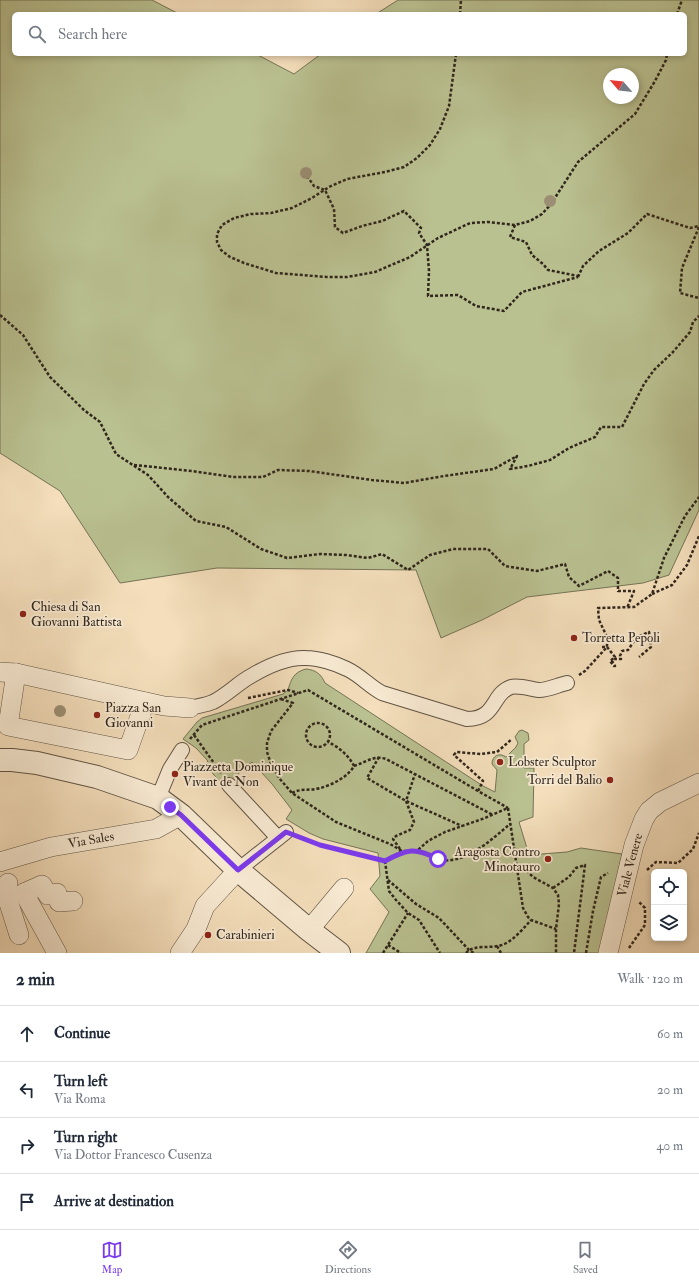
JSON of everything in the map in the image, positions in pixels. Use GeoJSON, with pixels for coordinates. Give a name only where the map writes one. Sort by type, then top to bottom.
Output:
{"type":"FeatureCollection","features":[{"type":"Feature","properties":{"kind":"street"},"geometry":{"type":"LineString","coordinates":[[145,702],[128,750],[8,726],[6,672],[164,706],[190,708],[212,702],[251,676],[273,666],[291,660],[306,658],[345,668],[355,673],[374,689],[382,693],[468,719],[476,719],[483,716],[490,710],[503,692],[512,687],[541,690],[567,683]]}},
{"type":"Feature","properties":{"kind":"street"},"geometry":{"type":"LineString","coordinates":[[158,798],[170,769],[182,750]]}},
{"type":"Feature","properties":{"kind":"street"},"geometry":{"type":"LineString","coordinates":[[0,760],[37,763],[97,777],[158,798],[181,815],[238,870],[309,930],[339,953]]}},
{"type":"Feature","properties":{"kind":"street","name":"Viale Venere"},"geometry":{"type":"LineString","coordinates":[[608,953],[636,872],[638,833],[649,811],[660,802],[699,783]]}},
{"type":"Feature","properties":{"kind":"street"},"geometry":{"type":"LineString","coordinates":[[180,953],[196,929],[205,906],[238,870],[282,835],[229,785]]}},
{"type":"Feature","properties":{"kind":"street","name":"Via Sales"},"geometry":{"type":"LineString","coordinates":[[0,862],[51,847],[156,829],[181,815]]}},
{"type":"Feature","properties":{"kind":"street"},"geometry":{"type":"LineString","coordinates":[[0,862],[53,945]]}},
{"type":"Feature","properties":{"kind":"street"},"geometry":{"type":"LineString","coordinates":[[19,935],[7,897],[16,888],[42,885],[48,895],[57,893],[59,902],[73,901]]}},
{"type":"Feature","properties":{"kind":"street"},"geometry":{"type":"LineString","coordinates":[[309,930],[344,888]]}},
{"type":"Feature","properties":{"kind":"path"},"geometry":{"type":"LineString","coordinates":[[460,12],[461,0]]}},
{"type":"Feature","properties":{"kind":"path"},"geometry":{"type":"LineString","coordinates":[[678,12],[682,0]]}},
{"type":"Feature","properties":{"kind":"path"},"geometry":{"type":"LineString","coordinates":[[456,56],[449,106],[440,129],[430,145],[417,158],[404,166],[385,172],[347,179],[292,208],[271,214],[251,214],[234,218],[222,225],[217,234],[217,242],[221,250],[230,257],[244,263],[276,273],[346,277],[375,272],[410,257],[438,238],[470,223],[488,222],[515,225],[530,221],[542,214],[551,204],[578,162],[635,114],[655,81],[667,56]]}},
{"type":"Feature","properties":{"kind":"path"},"geometry":{"type":"LineString","coordinates":[[307,176],[314,186],[325,190],[334,209],[336,227],[343,234],[362,226],[382,221],[404,211],[421,228],[419,233],[427,245],[429,272],[428,296],[458,295],[476,306],[504,310],[522,292],[578,277]]}},
{"type":"Feature","properties":{"kind":"path"},"geometry":{"type":"LineString","coordinates":[[578,277],[583,266],[599,251],[628,232],[647,214],[690,228],[699,226]]}},
{"type":"Feature","properties":{"kind":"path"},"geometry":{"type":"LineString","coordinates":[[515,225],[510,237],[526,242],[532,255],[548,270],[578,277]]}},
{"type":"Feature","properties":{"kind":"path"},"geometry":{"type":"LineString","coordinates":[[699,226],[682,268],[680,293],[699,298]]}},
{"type":"Feature","properties":{"kind":"path"},"geometry":{"type":"LineString","coordinates":[[0,315],[23,335],[50,377],[84,410],[100,422],[116,454],[148,475],[169,498],[196,521],[226,527],[261,549],[287,558],[320,554],[368,558],[382,554],[408,570],[430,555],[453,549],[488,550],[505,566],[537,571],[565,564],[569,577],[579,586],[608,571],[618,578],[618,591],[634,592],[627,608]]}},
{"type":"Feature","properties":{"kind":"path"},"geometry":{"type":"LineString","coordinates":[[133,465],[233,477],[263,477],[278,470],[309,471],[404,483],[494,469],[517,456],[510,469],[528,466],[550,460],[569,448],[595,437],[601,426],[622,426],[644,384],[654,370],[673,352],[690,332],[693,322],[699,316]]}},
{"type":"Feature","properties":{"kind":"path"},"geometry":{"type":"LineString","coordinates":[[652,594],[664,558],[685,516],[699,497]]}},
{"type":"Feature","properties":{"kind":"path"},"geometry":{"type":"LineString","coordinates":[[639,657],[651,647],[649,632],[637,637],[628,650],[622,651],[620,656],[621,659],[615,659],[612,661],[614,666],[610,661],[614,658],[607,647],[607,637],[599,620],[598,608],[634,607],[652,594],[672,585],[687,565],[699,536]]}},
{"type":"Feature","properties":{"kind":"path"},"geometry":{"type":"LineString","coordinates":[[602,647],[607,647]]}},
{"type":"Feature","properties":{"kind":"path"},"geometry":{"type":"LineString","coordinates":[[567,683],[586,671],[607,647]]}},
{"type":"Feature","properties":{"kind":"path"},"geometry":{"type":"LineString","coordinates":[[182,750],[202,725],[308,690],[478,792],[508,808]]}},
{"type":"Feature","properties":{"kind":"path"},"geometry":{"type":"LineString","coordinates":[[281,699],[293,703],[271,731],[267,743],[271,764],[279,778],[292,793],[336,822],[390,844],[402,852]]}},
{"type":"Feature","properties":{"kind":"path"},"geometry":{"type":"LineString","coordinates":[[317,722],[324,724],[329,729],[331,736],[328,742],[322,746],[315,747],[309,743],[306,737],[307,730],[311,724],[317,722]]}},
{"type":"Feature","properties":{"kind":"path"},"geometry":{"type":"LineString","coordinates":[[194,735],[229,785]]}},
{"type":"Feature","properties":{"kind":"path"},"geometry":{"type":"LineString","coordinates":[[478,792],[483,781],[454,755],[456,752],[481,754],[497,752],[512,739]]}},
{"type":"Feature","properties":{"kind":"path"},"geometry":{"type":"LineString","coordinates":[[328,742],[351,760],[354,766]]}},
{"type":"Feature","properties":{"kind":"path"},"geometry":{"type":"LineString","coordinates":[[292,793],[295,791],[319,788],[346,777],[354,766],[372,758],[379,757],[493,815]]}},
{"type":"Feature","properties":{"kind":"path"},"geometry":{"type":"LineString","coordinates":[[379,757],[368,778],[406,801],[462,826]]}},
{"type":"Feature","properties":{"kind":"path"},"geometry":{"type":"LineString","coordinates":[[402,852],[393,839],[396,836],[410,830],[414,822],[406,801],[415,774]]}},
{"type":"Feature","properties":{"kind":"path"},"geometry":{"type":"LineString","coordinates":[[417,851],[428,841],[439,835],[508,808]]}},
{"type":"Feature","properties":{"kind":"path"},"geometry":{"type":"LineString","coordinates":[[508,808],[523,908],[531,920],[556,930]]}},
{"type":"Feature","properties":{"kind":"path"},"geometry":{"type":"LineString","coordinates":[[282,835],[385,861],[402,852],[417,851],[448,861],[462,858],[474,852],[510,824]]}},
{"type":"Feature","properties":{"kind":"path"},"geometry":{"type":"LineString","coordinates":[[586,953],[593,911],[601,877],[611,871],[636,872],[648,868],[656,862],[678,863],[693,849],[699,833]]}},
{"type":"Feature","properties":{"kind":"path"},"geometry":{"type":"LineString","coordinates":[[385,861],[389,891],[408,913],[419,920],[440,953]]}},
{"type":"Feature","properties":{"kind":"path"},"geometry":{"type":"LineString","coordinates":[[553,888],[569,877],[576,868],[585,865],[574,953]]}},
{"type":"Feature","properties":{"kind":"path"},"geometry":{"type":"LineString","coordinates":[[517,868],[526,870],[533,877],[553,888],[558,895],[559,904],[556,930],[556,953]]}},
{"type":"Feature","properties":{"kind":"path"},"geometry":{"type":"LineString","coordinates":[[388,880],[416,904],[440,918],[469,950],[474,953]]}},
{"type":"Feature","properties":{"kind":"path"},"geometry":{"type":"LineString","coordinates":[[625,953],[645,924],[645,908],[635,899]]}},
{"type":"Feature","properties":{"kind":"path"},"geometry":{"type":"LineString","coordinates":[[383,953],[408,913]]}},
{"type":"Feature","properties":{"kind":"path"},"geometry":{"type":"LineString","coordinates":[[466,953],[475,947],[490,948],[503,945],[511,940],[531,920]]}},
{"type":"Feature","properties":{"kind":"path"},"geometry":{"type":"LineString","coordinates":[[388,945],[401,953]]}},
{"type":"Feature","properties":{"kind":"path"},"geometry":{"type":"LineString","coordinates":[[497,946],[501,953]]}},
{"type":"Feature","properties":{"kind":"green space"},"geometry":{"type":"Polygon","coordinates":[[[0,0],[152,0],[175,12],[12,12],[12,56],[260,56],[294,74],[318,56],[687,56],[687,12],[379,12],[398,0],[699,0],[699,510],[669,575],[643,583],[527,597],[482,620],[441,638],[416,570],[217,568],[120,583],[60,491],[0,453],[0,0]]]}},
{"type":"Feature","properties":{"kind":"green space"},"geometry":{"type":"Polygon","coordinates":[[[306,669],[313,670],[318,673],[325,683],[483,786],[495,792],[497,770],[492,764],[493,759],[498,755],[506,757],[516,747],[518,743],[515,737],[519,731],[522,730],[528,733],[529,740],[524,744],[524,768],[534,768],[533,817],[519,822],[529,855],[567,852],[581,848],[622,854],[601,953],[366,953],[389,912],[370,889],[380,876],[378,853],[323,839],[309,833],[286,819],[292,810],[272,784],[252,762],[224,786],[205,765],[208,761],[196,748],[183,739],[202,718],[283,694],[288,690],[292,679],[296,674],[306,669]]]}},
{"type":"Feature","properties":{"kind":"place","name":"Chiesa di San Giovanni Battista"},"geometry":{"type":"Point","coordinates":[23,614]}},
{"type":"Feature","properties":{"kind":"place","name":"Torretta Pepoli"},"geometry":{"type":"Point","coordinates":[574,638]}},
{"type":"Feature","properties":{"kind":"place","name":"Piazza San Giovanni"},"geometry":{"type":"Point","coordinates":[97,715]}},
{"type":"Feature","properties":{"kind":"place","name":"Lobster Sculptor"},"geometry":{"type":"Point","coordinates":[500,762]}},
{"type":"Feature","properties":{"kind":"place","name":"Piazzetta Dominique Vivant de Non"},"geometry":{"type":"Point","coordinates":[175,774]}},
{"type":"Feature","properties":{"kind":"place","name":"Torri del Balio"},"geometry":{"type":"Point","coordinates":[610,780]}},
{"type":"Feature","properties":{"kind":"place","name":"Aragosta Contro Minotauro"},"geometry":{"type":"Point","coordinates":[548,859]}},
{"type":"Feature","properties":{"kind":"place","name":"Carabinieri"},"geometry":{"type":"Point","coordinates":[208,935]}},
{"type":"Feature","properties":{"kind":"route"},"geometry":{"type":"LineString","coordinates":[[170,807],[181,815],[238,870],[286,832],[320,845],[385,861],[402,852],[417,851],[438,859]]}}]}
